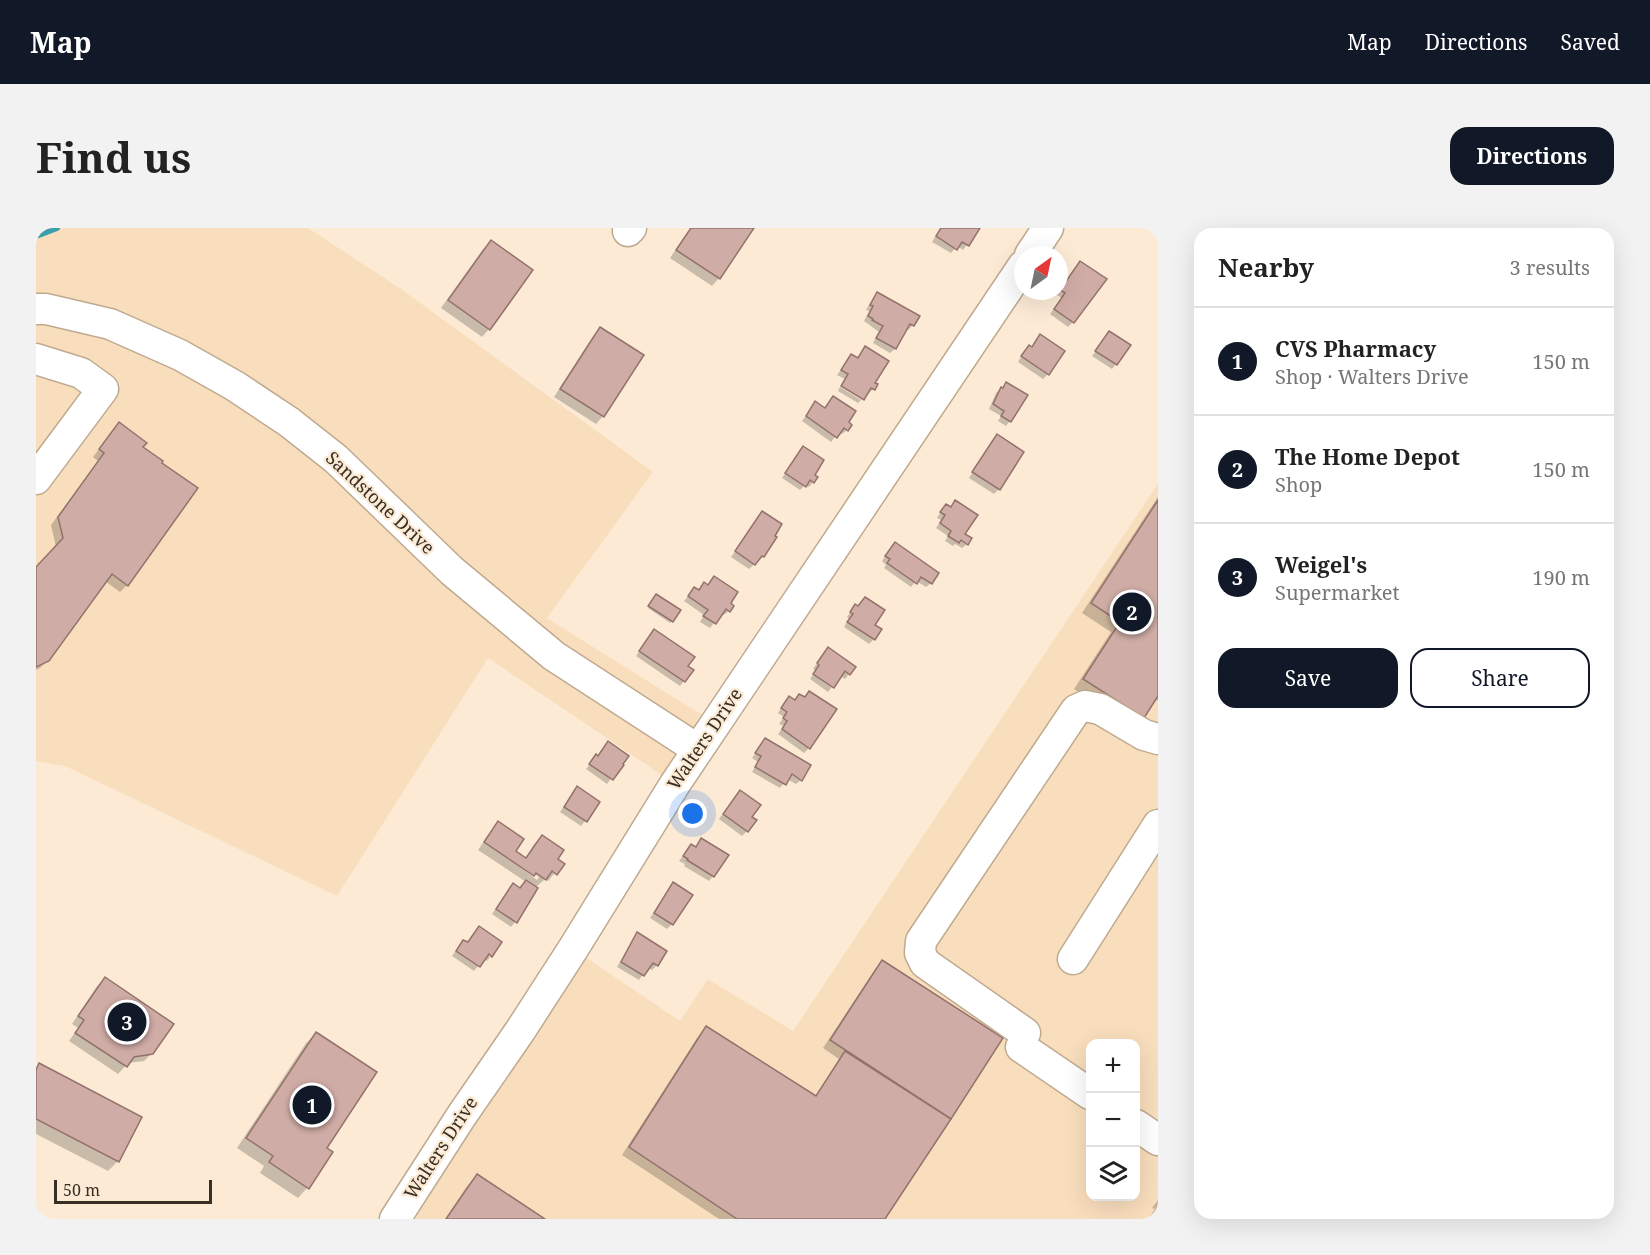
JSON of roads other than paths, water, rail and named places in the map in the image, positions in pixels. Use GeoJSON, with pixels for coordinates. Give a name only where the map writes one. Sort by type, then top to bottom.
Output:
{"type":"FeatureCollection","features":[{"type":"Feature","properties":{"kind":"street"},"geometry":{"type":"LineString","coordinates":[[1036,246],[1048,228]]}},
{"type":"Feature","properties":{"kind":"street","name":"Walters Drive"},"geometry":{"type":"LineString","coordinates":[[395,1219],[573,950],[698,749],[1014,279]]}},
{"type":"Feature","properties":{"kind":"street","name":"Sandstone Drive"},"geometry":{"type":"LineString","coordinates":[[36,309],[46,309],[110,324],[180,355],[235,386],[289,422],[336,459],[452,571],[554,656],[698,749]]}},
{"type":"Feature","properties":{"kind":"street"},"geometry":{"type":"LineString","coordinates":[[36,359],[81,373],[103,389],[36,479]]}},
{"type":"Feature","properties":{"kind":"street"},"geometry":{"type":"LineString","coordinates":[[1089,1093],[925,963],[920,953],[921,941],[1076,710],[1085,706],[1100,709],[1144,735],[1158,739]]}},
{"type":"Feature","properties":{"kind":"street"},"geometry":{"type":"LineString","coordinates":[[1073,958],[1158,825]]}},
{"type":"Feature","properties":{"kind":"street"},"geometry":{"type":"LineString","coordinates":[[1140,1128],[1158,1140]]}},
{"type":"Feature","properties":{"kind":"waterway"},"geometry":{"type":"LineString","coordinates":[[36,236],[57,228]]}},
{"type":"Feature","properties":{"kind":"place","name":"The Home Depot"},"geometry":{"type":"Point","coordinates":[1132,612]}},
{"type":"Feature","properties":{"kind":"place","name":"Weigel's"},"geometry":{"type":"Point","coordinates":[127,1022]}},
{"type":"Feature","properties":{"kind":"place","name":"CVS Pharmacy"},"geometry":{"type":"Point","coordinates":[312,1105]}}]}
